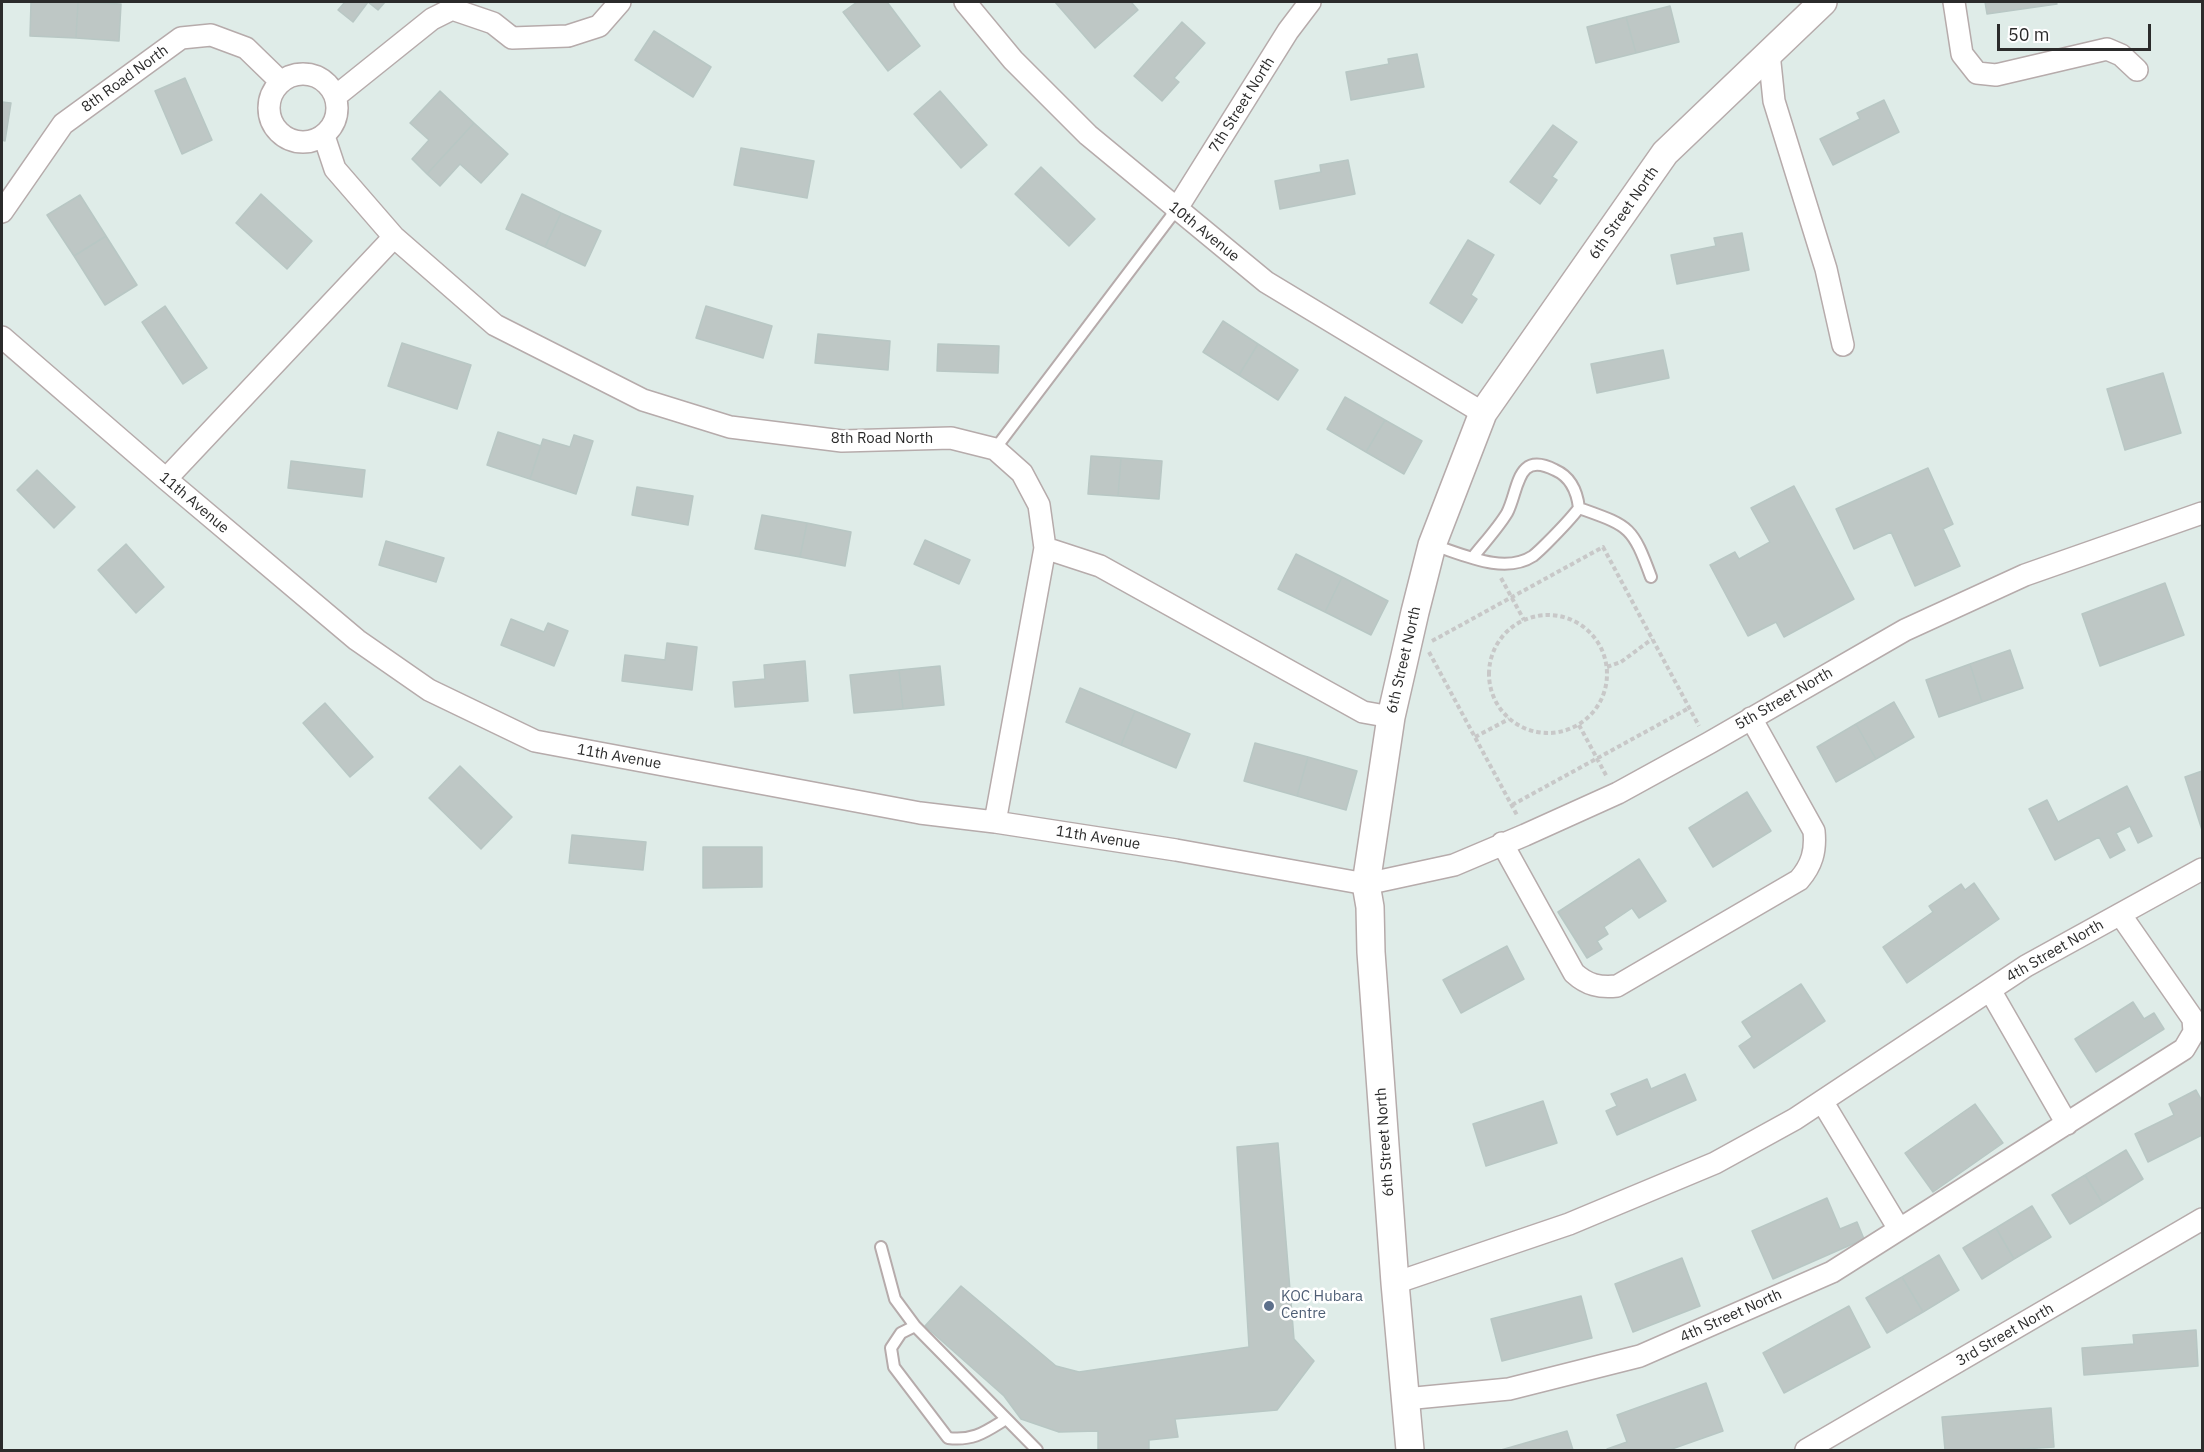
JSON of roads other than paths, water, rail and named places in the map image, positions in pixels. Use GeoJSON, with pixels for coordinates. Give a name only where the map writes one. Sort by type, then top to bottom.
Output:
{"type":"FeatureCollection","features":[{"type":"Feature","properties":{"kind":"street"},"geometry":{"type":"LineString","coordinates":[[336,96],[432,19],[452,9],[493,23],[512,38],[567,36],[599,26],[620,2]]}},
{"type":"Feature","properties":{"kind":"street","name":"10th Avenue"},"geometry":{"type":"LineString","coordinates":[[965,2],[1013,60],[1088,135],[1266,282],[1483,413]]}},
{"type":"Feature","properties":{"kind":"street","name":"7th Street North"},"geometry":{"type":"LineString","coordinates":[[1176,210],[1288,31],[1310,2]]}},
{"type":"Feature","properties":{"kind":"street","name":"6th Street North"},"geometry":{"type":"LineString","coordinates":[[1410,1450],[1395,1283],[1371,952],[1370,907],[1366,884],[1391,717],[1432,545],[1483,413],[1665,153],[1823,2]]}},
{"type":"Feature","properties":{"kind":"street"},"geometry":{"type":"LineString","coordinates":[[1954,2],[1962,54],[1977,73],[1996,75],[2107,49],[2121,55],[2137,70]]}},
{"type":"Feature","properties":{"kind":"street","name":"8th Road North"},"geometry":{"type":"LineString","coordinates":[[2,212],[63,124],[181,38],[211,35],[246,48],[280,81]]}},
{"type":"Feature","properties":{"kind":"street"},"geometry":{"type":"LineString","coordinates":[[1769,52],[1774,101],[1826,269],[1843,345]]}},
{"type":"Feature","properties":{"kind":"street"},"geometry":{"type":"LineString","coordinates":[[295,73],[312,74],[326,81],[336,96],[336,117],[324,136],[308,143],[290,141],[275,130],[268,113],[270,96],[280,81],[295,73]]}},
{"type":"Feature","properties":{"kind":"street","name":"8th Road North"},"geometry":{"type":"LineString","coordinates":[[324,136],[335,169],[394,237],[495,325],[643,400],[730,427],[842,441],[951,438],[995,449],[1022,473],[1039,504],[1045,548],[995,822]]}},
{"type":"Feature","properties":{"kind":"street"},"geometry":{"type":"LineString","coordinates":[[166,479],[394,237]]}},
{"type":"Feature","properties":{"kind":"street","name":"11th Avenue"},"geometry":{"type":"LineString","coordinates":[[2,337],[166,479],[366,646],[429,690],[535,741],[920,813],[995,822],[1176,850],[1366,884]]}},
{"type":"Feature","properties":{"kind":"street","name":"5th Street North"},"geometry":{"type":"LineString","coordinates":[[1366,884],[1454,865],[1525,835],[1618,793],[1905,630],[2025,575],[2202,513]]}},
{"type":"Feature","properties":{"kind":"street"},"geometry":{"type":"LineString","coordinates":[[1045,548],[1100,566],[1363,712],[1391,717]]}},
{"type":"Feature","properties":{"kind":"street"},"geometry":{"type":"LineString","coordinates":[[1502,843],[1574,973],[1581,979],[1599,987],[1617,986],[1799,880],[1811,863],[1815,842],[1814,831],[1751,718]]}},
{"type":"Feature","properties":{"kind":"street","name":"4th Street North"},"geometry":{"type":"LineString","coordinates":[[1395,1283],[1569,1224],[1705,1167],[1795,1119],[2026,966],[2202,869]]}},
{"type":"Feature","properties":{"kind":"street","name":"4th Street North"},"geometry":{"type":"LineString","coordinates":[[1405,1399],[1509,1389],[1640,1356],[1832,1272],[2184,1049],[2194,1032],[2193,1019],[2120,914]]}},
{"type":"Feature","properties":{"kind":"street"},"geometry":{"type":"LineString","coordinates":[[1990,990],[2067,1124]]}},
{"type":"Feature","properties":{"kind":"street"},"geometry":{"type":"LineString","coordinates":[[1822,1101],[1899,1229]]}},
{"type":"Feature","properties":{"kind":"street","name":"3rd Street North"},"geometry":{"type":"LineString","coordinates":[[1806,1450],[2202,1219]]}},
{"type":"Feature","properties":{"kind":"lane"},"geometry":{"type":"LineString","coordinates":[[995,449],[1176,210]]}},
{"type":"Feature","properties":{"kind":"lane"},"geometry":{"type":"LineString","coordinates":[[1432,545],[1473,558],[1496,563],[1521,561],[1533,556],[1568,524],[1579,507],[1574,488],[1561,473],[1542,465],[1528,467],[1519,477],[1507,512],[1473,558]]}},
{"type":"Feature","properties":{"kind":"lane"},"geometry":{"type":"LineString","coordinates":[[1579,507],[1610,518],[1630,532],[1638,542],[1651,577]]}},
{"type":"Feature","properties":{"kind":"lane"},"geometry":{"type":"LineString","coordinates":[[881,1247],[896,1299],[915,1326],[1037,1450]]}},
{"type":"Feature","properties":{"kind":"lane"},"geometry":{"type":"LineString","coordinates":[[915,1326],[901,1333],[891,1348],[894,1367],[948,1438],[964,1440],[982,1434],[1006,1419]]}},
{"type":"Feature","properties":{"kind":"place","name":"KOC Hubara Centre"},"geometry":{"type":"Point","coordinates":[1269,1306]}}]}
